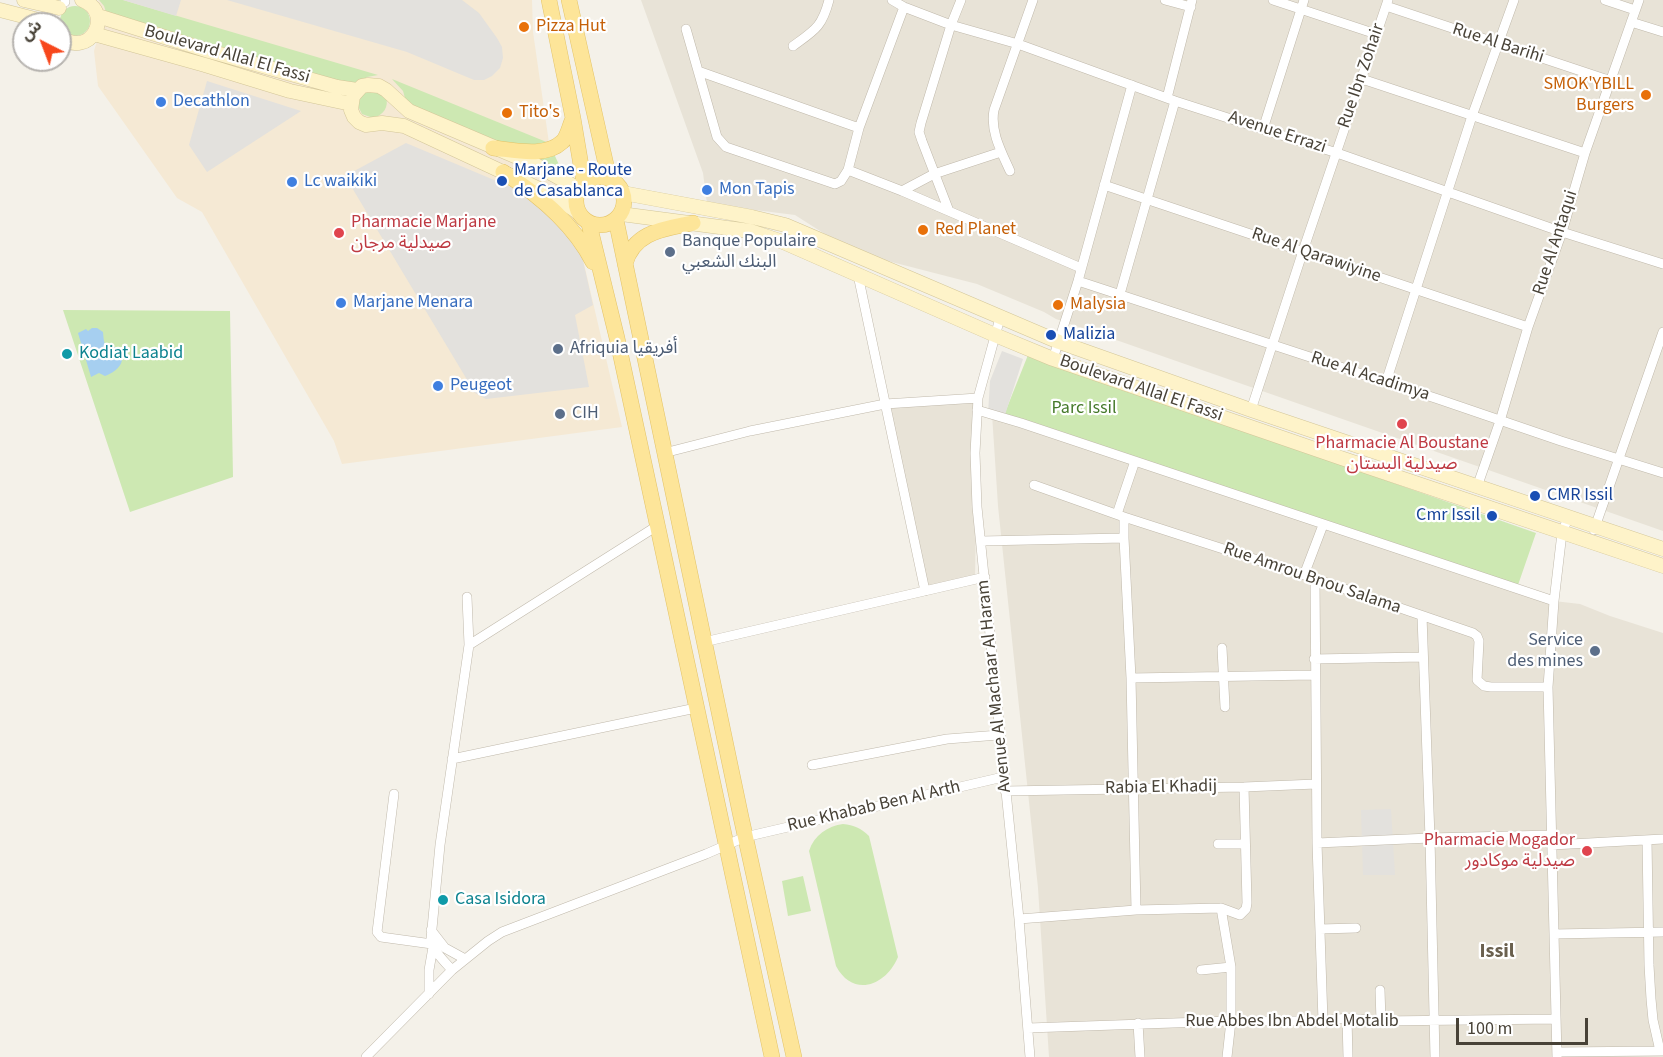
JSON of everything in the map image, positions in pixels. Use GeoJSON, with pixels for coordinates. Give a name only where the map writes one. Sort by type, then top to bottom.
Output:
{"type":"FeatureCollection","features":[{"type":"Feature","properties":{"kind":"main road"},"geometry":{"type":"LineString","coordinates":[[24,0],[65,2]]}},
{"type":"Feature","properties":{"kind":"main road"},"geometry":{"type":"LineString","coordinates":[[72,42],[88,40],[97,29],[98,16],[91,5],[82,0]]}},
{"type":"Feature","properties":{"kind":"main road"},"geometry":{"type":"LineString","coordinates":[[549,0],[573,118],[581,186],[576,204],[578,212],[590,224],[602,226],[610,224],[619,217],[624,207],[624,193],[615,182],[609,178],[596,177],[581,186]]}},
{"type":"Feature","properties":{"kind":"main road"},"geometry":{"type":"LineString","coordinates":[[568,0],[609,178]]}},
{"type":"Feature","properties":{"kind":"main road","name":"Boulevard Allal El Fassi"},"geometry":{"type":"LineString","coordinates":[[98,16],[305,78],[357,90]]}},
{"type":"Feature","properties":{"kind":"main road","name":"Boulevard Allal El Fassi"},"geometry":{"type":"LineString","coordinates":[[94,34],[290,91],[351,104]]}},
{"type":"Feature","properties":{"kind":"main road"},"geometry":{"type":"LineString","coordinates":[[578,212],[550,194],[404,126],[382,123],[366,125],[359,122],[354,117],[352,96],[362,86],[375,84],[383,87],[409,111],[581,186]]}},
{"type":"Feature","properties":{"kind":"main road"},"geometry":{"type":"LineString","coordinates":[[382,123],[392,110],[390,94]]}},
{"type":"Feature","properties":{"kind":"main road"},"geometry":{"type":"LineString","coordinates":[[493,148],[533,151],[553,149],[564,141],[573,118]]}},
{"type":"Feature","properties":{"kind":"main road"},"geometry":{"type":"LineString","coordinates":[[503,172],[558,214],[579,238],[603,279]]}},
{"type":"Feature","properties":{"kind":"main road","name":"Boulevard Allal El Fassi"},"geometry":{"type":"LineString","coordinates":[[624,193],[785,225],[1059,342],[1251,410],[1663,549]]}},
{"type":"Feature","properties":{"kind":"main road"},"geometry":{"type":"LineString","coordinates":[[619,217],[626,264],[664,453],[794,1057]]}},
{"type":"Feature","properties":{"kind":"main road","name":"Boulevard Allal El Fassi"},"geometry":{"type":"LineString","coordinates":[[619,217],[693,223],[750,231],[772,238],[1053,359],[1663,566]]}},
{"type":"Feature","properties":{"kind":"main road"},"geometry":{"type":"LineString","coordinates":[[626,264],[632,249],[645,236],[693,223]]}},
{"type":"Feature","properties":{"kind":"main road"},"geometry":{"type":"LineString","coordinates":[[590,224],[772,1057]]}},
{"type":"Feature","properties":{"kind":"street"},"geometry":{"type":"LineString","coordinates":[[793,46],[820,25],[829,0]]}},
{"type":"Feature","properties":{"kind":"street","name":"Avenue Errazi"},"geometry":{"type":"LineString","coordinates":[[892,0],[951,25],[1018,44],[1171,99],[1663,264]]}},
{"type":"Feature","properties":{"kind":"street"},"geometry":{"type":"LineString","coordinates":[[949,211],[919,132],[951,25],[961,0]]}},
{"type":"Feature","properties":{"kind":"street"},"geometry":{"type":"LineString","coordinates":[[1010,171],[1001,152],[992,122],[994,110],[1033,0]]}},
{"type":"Feature","properties":{"kind":"street"},"geometry":{"type":"LineString","coordinates":[[1120,294],[1171,99],[1191,4],[1165,0]]}},
{"type":"Feature","properties":{"kind":"street"},"geometry":{"type":"LineString","coordinates":[[1273,0],[1303,4],[1376,34]]}},
{"type":"Feature","properties":{"kind":"street"},"geometry":{"type":"LineString","coordinates":[[1386,382],[1472,116],[1514,0]]}},
{"type":"Feature","properties":{"kind":"street"},"geometry":{"type":"LineString","coordinates":[[1605,0],[1635,10]]}},
{"type":"Feature","properties":{"kind":"street","name":"Rue Al Antaqui"},"geometry":{"type":"LineString","coordinates":[[1477,487],[1500,421],[1528,327],[1562,232],[1585,153],[1638,0]]}},
{"type":"Feature","properties":{"kind":"street","name":"Rue Al Barihi"},"geometry":{"type":"LineString","coordinates":[[1387,3],[1498,44],[1611,81]]}},
{"type":"Feature","properties":{"kind":"street","name":"Rue Ibn Zohair"},"geometry":{"type":"LineString","coordinates":[[1251,410],[1387,3]]}},
{"type":"Feature","properties":{"kind":"street"},"geometry":{"type":"LineString","coordinates":[[1263,129],[1303,4]]}},
{"type":"Feature","properties":{"kind":"street"},"geometry":{"type":"LineString","coordinates":[[686,29],[717,137],[726,147],[835,184],[841,181],[848,170],[860,128],[904,7]]}},
{"type":"Feature","properties":{"kind":"street"},"geometry":{"type":"LineString","coordinates":[[1631,22],[1663,32]]}},
{"type":"Feature","properties":{"kind":"street"},"geometry":{"type":"LineString","coordinates":[[698,71],[860,128]]}},
{"type":"Feature","properties":{"kind":"street"},"geometry":{"type":"LineString","coordinates":[[1362,79],[1585,153]]}},
{"type":"Feature","properties":{"kind":"street"},"geometry":{"type":"LineString","coordinates":[[1053,359],[1078,281],[1132,85]]}},
{"type":"Feature","properties":{"kind":"street"},"geometry":{"type":"LineString","coordinates":[[902,191],[934,174],[1001,152]]}},
{"type":"Feature","properties":{"kind":"street"},"geometry":{"type":"LineString","coordinates":[[848,170],[1081,268]]}},
{"type":"Feature","properties":{"kind":"street","name":"Rue Al Qarawiyine"},"geometry":{"type":"LineString","coordinates":[[1104,185],[1528,327]]}},
{"type":"Feature","properties":{"kind":"street"},"geometry":{"type":"LineString","coordinates":[[858,275],[925,591]]}},
{"type":"Feature","properties":{"kind":"street","name":"Rue Al Acadimya"},"geometry":{"type":"LineString","coordinates":[[1078,281],[1663,473]]}},
{"type":"Feature","properties":{"kind":"street","name":"Avenue Al Machaar Al Haram"},"geometry":{"type":"LineString","coordinates":[[1000,318],[978,398],[975,453],[977,507],[1030,1057]]}},
{"type":"Feature","properties":{"kind":"street"},"geometry":{"type":"LineString","coordinates":[[1591,541],[1663,332]]}},
{"type":"Feature","properties":{"kind":"street"},"geometry":{"type":"LineString","coordinates":[[664,453],[750,430],[885,404],[978,398]]}},
{"type":"Feature","properties":{"kind":"street"},"geometry":{"type":"LineString","coordinates":[[977,410],[1554,601]]}},
{"type":"Feature","properties":{"kind":"street"},"geometry":{"type":"LineString","coordinates":[[1135,461],[1121,516],[1131,678],[1136,910]]}},
{"type":"Feature","properties":{"kind":"street","name":"Rue Amrou Bnou Salama"},"geometry":{"type":"LineString","coordinates":[[1034,484],[1121,516],[1473,633],[1478,636],[1479,641],[1477,680],[1479,684],[1491,687],[1548,687]]}},
{"type":"Feature","properties":{"kind":"street"},"geometry":{"type":"LineString","coordinates":[[1568,518],[1562,533],[1554,601],[1548,687],[1557,1055],[1661,1051],[1652,1013],[1647,840]]}},
{"type":"Feature","properties":{"kind":"street"},"geometry":{"type":"LineString","coordinates":[[1304,575],[1323,525]]}},
{"type":"Feature","properties":{"kind":"street"},"geometry":{"type":"LineString","coordinates":[[469,645],[657,526]]}},
{"type":"Feature","properties":{"kind":"street"},"geometry":{"type":"LineString","coordinates":[[981,541],[1124,538]]}},
{"type":"Feature","properties":{"kind":"street"},"geometry":{"type":"LineString","coordinates":[[704,642],[984,577]]}},
{"type":"Feature","properties":{"kind":"street"},"geometry":{"type":"LineString","coordinates":[[1315,579],[1317,843],[1323,1021]]}},
{"type":"Feature","properties":{"kind":"street"},"geometry":{"type":"LineString","coordinates":[[429,994],[429,970],[433,945],[431,930],[440,845],[469,645],[467,597]]}},
{"type":"Feature","properties":{"kind":"street"},"geometry":{"type":"LineString","coordinates":[[1422,616],[1435,1057]]}},
{"type":"Feature","properties":{"kind":"street"},"geometry":{"type":"LineString","coordinates":[[1222,648],[1225,707]]}},
{"type":"Feature","properties":{"kind":"street"},"geometry":{"type":"LineString","coordinates":[[1314,659],[1423,657]]}},
{"type":"Feature","properties":{"kind":"street"},"geometry":{"type":"LineString","coordinates":[[1131,678],[1314,675]]}},
{"type":"Feature","properties":{"kind":"street"},"geometry":{"type":"LineString","coordinates":[[452,759],[696,708]]}},
{"type":"Feature","properties":{"kind":"street"},"geometry":{"type":"LineString","coordinates":[[812,765],[947,740],[999,735]]}},
{"type":"Feature","properties":{"kind":"street","name":"Rue Khabab Ben Al Arth"},"geometry":{"type":"LineString","coordinates":[[366,1057],[452,970],[488,940],[502,932],[727,846],[745,837],[1004,777]]}},
{"type":"Feature","properties":{"kind":"street","name":"Rabia El Khadij"},"geometry":{"type":"LineString","coordinates":[[1005,790],[1316,784]]}},
{"type":"Feature","properties":{"kind":"street"},"geometry":{"type":"LineString","coordinates":[[1018,920],[1136,910],[1221,908],[1240,915],[1246,909],[1247,903],[1244,787]]}},
{"type":"Feature","properties":{"kind":"street"},"geometry":{"type":"LineString","coordinates":[[394,794],[377,932],[381,937],[433,945]]}},
{"type":"Feature","properties":{"kind":"street"},"geometry":{"type":"LineString","coordinates":[[1317,843],[1430,838],[1663,839]]}},
{"type":"Feature","properties":{"kind":"street"},"geometry":{"type":"LineString","coordinates":[[1218,844],[1245,844]]}},
{"type":"Feature","properties":{"kind":"street"},"geometry":{"type":"LineString","coordinates":[[1221,908],[1231,967],[1231,1021],[1227,1057]]}},
{"type":"Feature","properties":{"kind":"street"},"geometry":{"type":"LineString","coordinates":[[1320,929],[1356,928]]}},
{"type":"Feature","properties":{"kind":"street"},"geometry":{"type":"LineString","coordinates":[[431,930],[445,948],[465,959]]}},
{"type":"Feature","properties":{"kind":"street"},"geometry":{"type":"LineString","coordinates":[[1554,934],[1663,932]]}},
{"type":"Feature","properties":{"kind":"street"},"geometry":{"type":"LineString","coordinates":[[433,945],[438,956],[452,970]]}},
{"type":"Feature","properties":{"kind":"street"},"geometry":{"type":"LineString","coordinates":[[1202,970],[1231,967]]}},
{"type":"Feature","properties":{"kind":"street"},"geometry":{"type":"LineString","coordinates":[[1380,990],[1381,1022]]}},
{"type":"Feature","properties":{"kind":"street"},"geometry":{"type":"LineString","coordinates":[[1652,1013],[1663,1013]]}},
{"type":"Feature","properties":{"kind":"street"},"geometry":{"type":"LineString","coordinates":[[1347,1018],[1348,1057]]}},
{"type":"Feature","properties":{"kind":"street","name":"Rue Abbes Ibn Abdel Motalib"},"geometry":{"type":"LineString","coordinates":[[1028,1028],[1138,1023],[1323,1021],[1347,1018],[1381,1022],[1556,1019]]}},
{"type":"Feature","properties":{"kind":"street"},"geometry":{"type":"LineString","coordinates":[[1138,1023],[1140,1057]]}},
{"type":"Feature","properties":{"kind":"shaded area"},"geometry":{"type":"Polygon","coordinates":[[[98,0],[532,0],[533,32],[549,143],[575,225],[622,427],[342,464],[334,441],[202,212],[177,198],[98,86],[94,51],[102,24],[98,0]]]}},
{"type":"Feature","properties":{"kind":"shaded area"},"geometry":{"type":"Polygon","coordinates":[[[123,0],[181,0],[176,16],[123,0]]]}},
{"type":"Feature","properties":{"kind":"shaded area"},"geometry":{"type":"Polygon","coordinates":[[[227,0],[462,0],[479,13],[497,38],[502,47],[503,58],[500,68],[492,76],[484,80],[474,80],[407,52],[227,0]]]}},
{"type":"Feature","properties":{"kind":"shaded area"},"geometry":{"type":"Polygon","coordinates":[[[641,0],[1663,0],[1663,531],[1056,319],[977,284],[853,252],[795,215],[707,204],[703,173],[641,0]]]}},
{"type":"Feature","properties":{"kind":"shaded area"},"geometry":{"type":"Polygon","coordinates":[[[207,81],[301,111],[207,172],[189,145],[207,81]]]}},
{"type":"Feature","properties":{"kind":"shaded area"},"geometry":{"type":"Polygon","coordinates":[[[406,143],[518,190],[575,225],[593,305],[575,315],[589,387],[486,399],[475,393],[345,176],[406,143]]]}},
{"type":"Feature","properties":{"kind":"shaded area"},"geometry":{"type":"Polygon","coordinates":[[[1002,351],[1023,359],[1004,418],[988,414],[990,381],[1002,351]]]}},
{"type":"Feature","properties":{"kind":"shaded area"},"geometry":{"type":"Polygon","coordinates":[[[978,398],[975,579],[925,591],[885,404],[978,398]]]}},
{"type":"Feature","properties":{"kind":"shaded area"},"geometry":{"type":"Polygon","coordinates":[[[992,414],[1554,601],[1580,604],[1663,633],[1663,1057],[1049,1057],[1038,888],[998,506],[992,414]]]}},
{"type":"Feature","properties":{"kind":"shaded area"},"geometry":{"type":"Polygon","coordinates":[[[1391,809],[1395,875],[1363,875],[1361,810],[1391,809]]]}},
{"type":"Feature","properties":{"kind":"green space"},"geometry":{"type":"Polygon","coordinates":[[[99,0],[123,0],[378,75],[367,77],[353,87],[107,15],[99,0]]]}},
{"type":"Feature","properties":{"kind":"green space"},"geometry":{"type":"Polygon","coordinates":[[[69,7],[81,7],[89,15],[89,27],[86,32],[72,36],[72,12],[63,12],[64,10],[69,7]]]}},
{"type":"Feature","properties":{"kind":"green space"},"geometry":{"type":"Polygon","coordinates":[[[392,79],[549,143],[561,169],[407,105],[403,91],[392,79]]]}},
{"type":"Feature","properties":{"kind":"green space"},"geometry":{"type":"Polygon","coordinates":[[[371,88],[386,96],[387,100],[385,110],[373,118],[362,114],[357,104],[361,93],[371,88]]]}},
{"type":"Feature","properties":{"kind":"green space"},"geometry":{"type":"Polygon","coordinates":[[[63,310],[230,311],[233,477],[130,512],[63,310]]]}},
{"type":"Feature","properties":{"kind":"green space","name":"Parc Issil"},"geometry":{"type":"Polygon","coordinates":[[[1028,355],[1536,533],[1518,585],[1004,415],[1028,355]]]}},
{"type":"Feature","properties":{"kind":"green space"},"geometry":{"type":"Polygon","coordinates":[[[843,824],[857,827],[869,836],[898,957],[886,975],[869,984],[860,985],[851,982],[836,966],[809,851],[814,840],[822,832],[843,824]]]}},
{"type":"Feature","properties":{"kind":"green space"},"geometry":{"type":"Polygon","coordinates":[[[803,876],[811,911],[788,916],[782,881],[803,876]]]}},
{"type":"Feature","properties":{"kind":"water"},"geometry":{"type":"Polygon","coordinates":[[[97,328],[103,332],[106,346],[116,347],[120,351],[122,360],[118,368],[110,374],[105,376],[99,373],[91,377],[78,333],[86,329],[88,331],[97,328]]]}},
{"type":"Feature","properties":{"kind":"place","name":"Pizza Hut"},"geometry":{"type":"Point","coordinates":[524,27]}},
{"type":"Feature","properties":{"kind":"place","name":"SMOK'YBILL Burgers"},"geometry":{"type":"Point","coordinates":[1646,95]}},
{"type":"Feature","properties":{"kind":"place","name":"Decathlon"},"geometry":{"type":"Point","coordinates":[161,102]}},
{"type":"Feature","properties":{"kind":"place","name":"Tito's"},"geometry":{"type":"Point","coordinates":[507,113]}},
{"type":"Feature","properties":{"kind":"place","name":"Marjane - Route de Casablanca"},"geometry":{"type":"Point","coordinates":[502,181]}},
{"type":"Feature","properties":{"kind":"place","name":"Lc waikiki"},"geometry":{"type":"Point","coordinates":[292,182]}},
{"type":"Feature","properties":{"kind":"place","name":"Mon Tapis"},"geometry":{"type":"Point","coordinates":[707,190]}},
{"type":"Feature","properties":{"kind":"place","name":"Red Planet"},"geometry":{"type":"Point","coordinates":[923,230]}},
{"type":"Feature","properties":{"kind":"place","name":"Pharmacie Marjane صيدلية مرجان"},"geometry":{"type":"Point","coordinates":[339,233]}},
{"type":"Feature","properties":{"kind":"place","name":"Banque Populaire البنك الشعبي"},"geometry":{"type":"Point","coordinates":[670,252]}},
{"type":"Feature","properties":{"kind":"place","name":"Marjane Menara"},"geometry":{"type":"Point","coordinates":[341,303]}},
{"type":"Feature","properties":{"kind":"place","name":"Malysia"},"geometry":{"type":"Point","coordinates":[1058,305]}},
{"type":"Feature","properties":{"kind":"place","name":"Malizia"},"geometry":{"type":"Point","coordinates":[1051,335]}},
{"type":"Feature","properties":{"kind":"place","name":"Afriquia أفريقيا"},"geometry":{"type":"Point","coordinates":[558,349]}},
{"type":"Feature","properties":{"kind":"place","name":"Kodiat Laabid"},"geometry":{"type":"Point","coordinates":[67,354]}},
{"type":"Feature","properties":{"kind":"place","name":"Peugeot"},"geometry":{"type":"Point","coordinates":[438,386]}},
{"type":"Feature","properties":{"kind":"place","name":"CIH"},"geometry":{"type":"Point","coordinates":[560,414]}},
{"type":"Feature","properties":{"kind":"place","name":"Pharmacie Al Boustane صيدلية البستان"},"geometry":{"type":"Point","coordinates":[1402,424]}},
{"type":"Feature","properties":{"kind":"place","name":"CMR Issil"},"geometry":{"type":"Point","coordinates":[1535,496]}},
{"type":"Feature","properties":{"kind":"place","name":"Cmr Issil"},"geometry":{"type":"Point","coordinates":[1492,516]}},
{"type":"Feature","properties":{"kind":"place","name":"Service des mines"},"geometry":{"type":"Point","coordinates":[1595,651]}},
{"type":"Feature","properties":{"kind":"place","name":"Pharmacie Mogador صيدلية موكادور"},"geometry":{"type":"Point","coordinates":[1587,851]}},
{"type":"Feature","properties":{"kind":"place","name":"Casa Isidora"},"geometry":{"type":"Point","coordinates":[443,900]}},
{"type":"Feature","properties":{"kind":"district","name":"Issil"},"geometry":{"type":"Point","coordinates":[1497,953]}}]}
